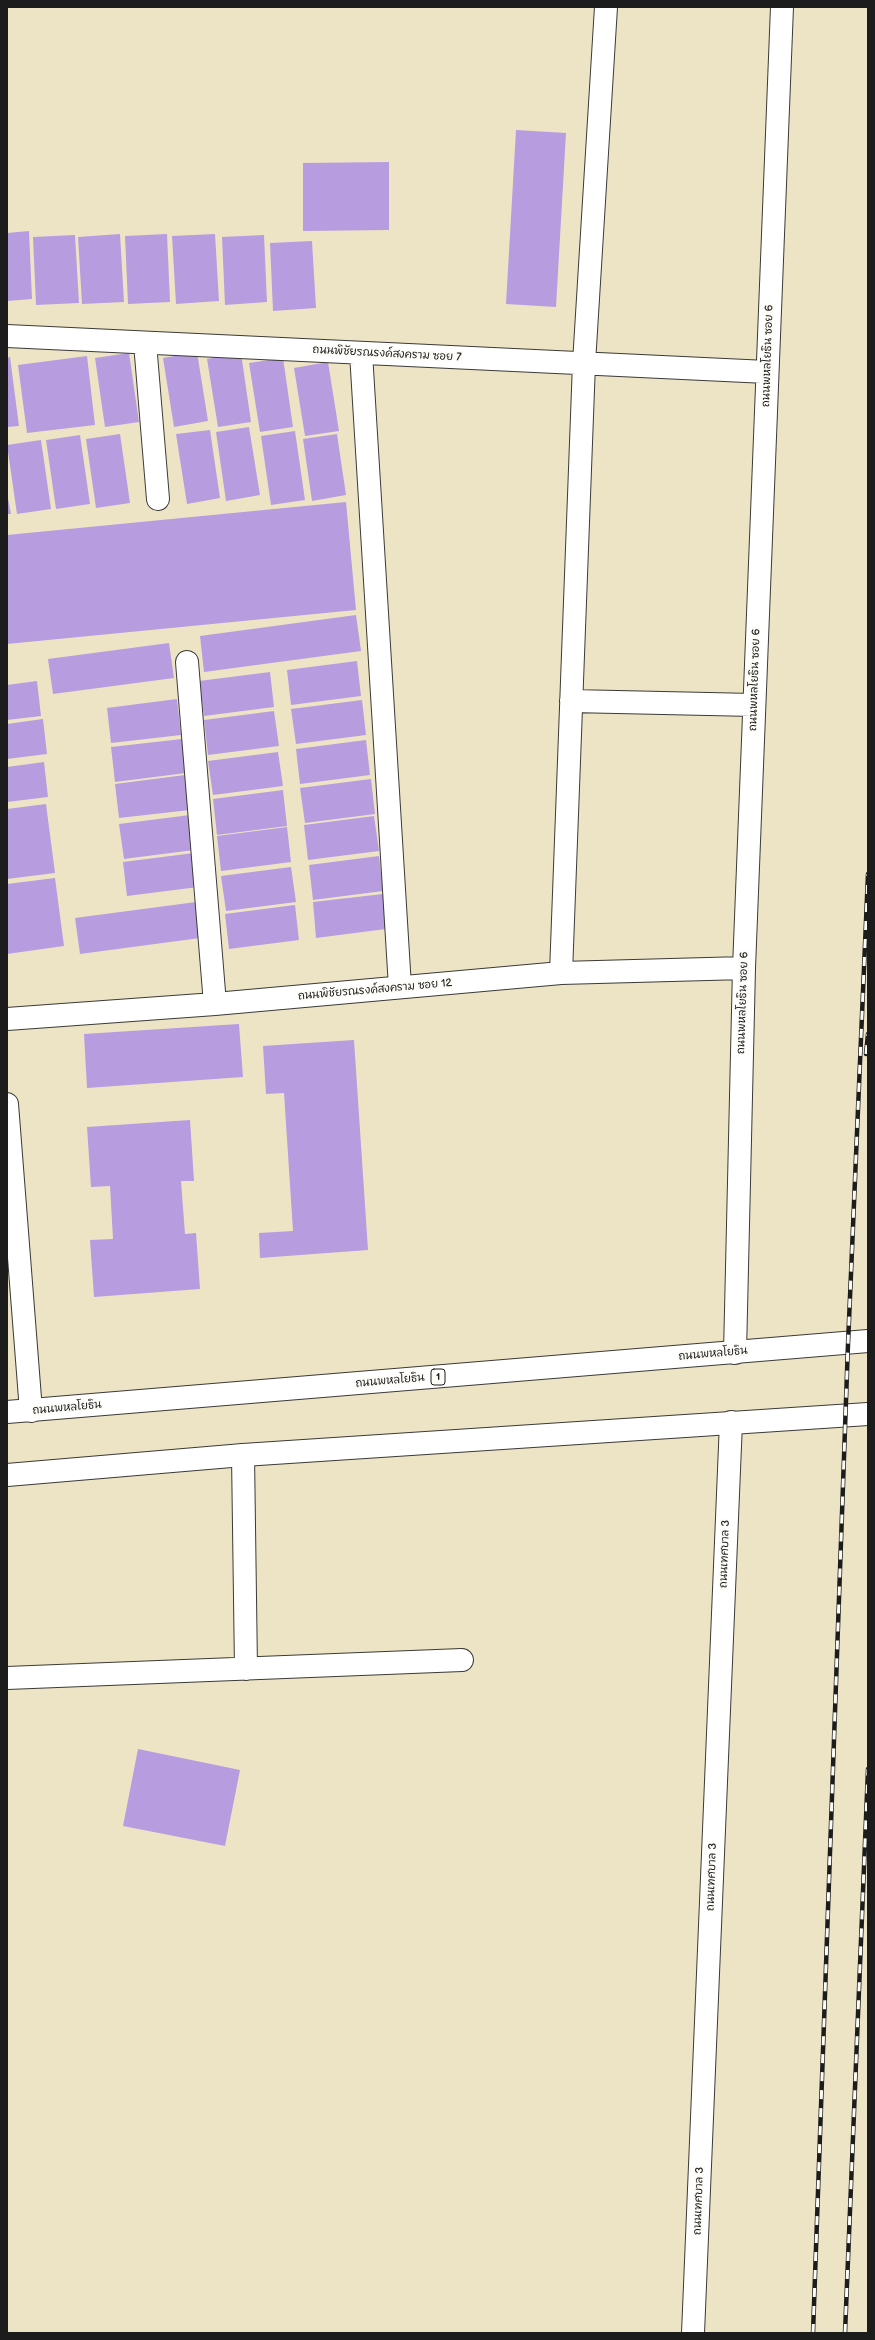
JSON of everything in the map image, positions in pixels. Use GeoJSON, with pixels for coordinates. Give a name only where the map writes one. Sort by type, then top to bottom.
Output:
{"type":"FeatureCollection","features":[{"type":"Feature","properties":{"kind":"street"},"geometry":{"type":"LineString","coordinates":[[561,973],[584,363],[606,7]]}},
{"type":"Feature","properties":{"kind":"street","name":"ถนนพหลโยธิน ซอย 6"},"geometry":{"type":"LineString","coordinates":[[734,1353],[744,968],[782,7]]}},
{"type":"Feature","properties":{"kind":"street","name":"ถนนพิชัยรณรงค์สงคราม ซอย 7"},"geometry":{"type":"LineString","coordinates":[[7,336],[767,372]]}},
{"type":"Feature","properties":{"kind":"street"},"geometry":{"type":"LineString","coordinates":[[145,343],[158,499]]}},
{"type":"Feature","properties":{"kind":"street"},"geometry":{"type":"LineString","coordinates":[[361,353],[400,988]]}},
{"type":"Feature","properties":{"kind":"street"},"geometry":{"type":"LineString","coordinates":[[187,662],[215,1004]]}},
{"type":"Feature","properties":{"kind":"street"},"geometry":{"type":"LineString","coordinates":[[571,701],[754,705]]}},
{"type":"Feature","properties":{"kind":"street","name":"ถนนพิชัยรณรงค์สงคราม ซอย 12"},"geometry":{"type":"LineString","coordinates":[[7,1019],[215,1004],[561,973],[744,968]]}},
{"type":"Feature","properties":{"kind":"street"},"geometry":{"type":"LineString","coordinates":[[7,1104],[31,1410]]}},
{"type":"Feature","properties":{"kind":"street","name":"ถนนพหลโยธิน"},"geometry":{"type":"LineString","coordinates":[[7,1412],[868,1341]]}},
{"type":"Feature","properties":{"kind":"street"},"geometry":{"type":"LineString","coordinates":[[7,1475],[243,1455],[868,1414]]}},
{"type":"Feature","properties":{"kind":"street","name":"ถนนเทศบาล 3"},"geometry":{"type":"LineString","coordinates":[[693,2333],[731,1422]]}},
{"type":"Feature","properties":{"kind":"street"},"geometry":{"type":"LineString","coordinates":[[243,1455],[246,1669]]}},
{"type":"Feature","properties":{"kind":"street"},"geometry":{"type":"LineString","coordinates":[[7,1678],[462,1660]]}},
{"type":"Feature","properties":{"kind":"building"},"geometry":{"type":"Polygon","coordinates":[[[516,130],[566,133],[556,307],[506,304],[516,130]]]}},
{"type":"Feature","properties":{"kind":"building"},"geometry":{"type":"Polygon","coordinates":[[[389,162],[389,230],[303,231],[303,163],[389,162]]]}},
{"type":"Feature","properties":{"kind":"building"},"geometry":{"type":"Polygon","coordinates":[[[29,231],[32,299],[7,301],[7,233],[29,231]]]}},
{"type":"Feature","properties":{"kind":"building"},"geometry":{"type":"Polygon","coordinates":[[[120,234],[124,302],[82,304],[78,237],[120,234]]]}},
{"type":"Feature","properties":{"kind":"building"},"geometry":{"type":"Polygon","coordinates":[[[167,234],[170,302],[128,304],[125,236],[167,234]]]}},
{"type":"Feature","properties":{"kind":"building"},"geometry":{"type":"Polygon","coordinates":[[[215,234],[219,301],[176,304],[172,236],[215,234]]]}},
{"type":"Feature","properties":{"kind":"building"},"geometry":{"type":"Polygon","coordinates":[[[75,235],[79,303],[36,305],[33,237],[75,235]]]}},
{"type":"Feature","properties":{"kind":"building"},"geometry":{"type":"Polygon","coordinates":[[[264,235],[267,302],[225,305],[222,237],[264,235]]]}},
{"type":"Feature","properties":{"kind":"building"},"geometry":{"type":"Polygon","coordinates":[[[312,241],[316,308],[273,311],[270,243],[312,241]]]}},
{"type":"Feature","properties":{"kind":"building"},"geometry":{"type":"Polygon","coordinates":[[[197,352],[208,421],[174,427],[163,358],[197,352]]]}},
{"type":"Feature","properties":{"kind":"building"},"geometry":{"type":"Polygon","coordinates":[[[129,353],[139,422],[105,427],[95,358],[129,353]]]}},
{"type":"Feature","properties":{"kind":"building"},"geometry":{"type":"Polygon","coordinates":[[[241,353],[251,422],[218,427],[207,359],[241,353]]]}},
{"type":"Feature","properties":{"kind":"building"},"geometry":{"type":"Polygon","coordinates":[[[87,356],[95,425],[27,433],[18,365],[87,356]]]}},
{"type":"Feature","properties":{"kind":"building"},"geometry":{"type":"Polygon","coordinates":[[[10,357],[19,426],[7,427],[7,358],[10,357]]]}},
{"type":"Feature","properties":{"kind":"building"},"geometry":{"type":"Polygon","coordinates":[[[283,358],[293,427],[260,432],[249,363],[283,358]]]}},
{"type":"Feature","properties":{"kind":"building"},"geometry":{"type":"Polygon","coordinates":[[[328,362],[339,431],[305,436],[294,368],[328,362]]]}},
{"type":"Feature","properties":{"kind":"building"},"geometry":{"type":"Polygon","coordinates":[[[249,427],[260,495],[226,501],[216,432],[249,427]]]}},
{"type":"Feature","properties":{"kind":"building"},"geometry":{"type":"Polygon","coordinates":[[[210,430],[220,498],[187,504],[176,434],[210,430]]]}},
{"type":"Feature","properties":{"kind":"building"},"geometry":{"type":"Polygon","coordinates":[[[295,431],[305,500],[271,505],[261,436],[295,431]]]}},
{"type":"Feature","properties":{"kind":"building"},"geometry":{"type":"Polygon","coordinates":[[[120,434],[130,503],[96,508],[86,439],[120,434]]]}},
{"type":"Feature","properties":{"kind":"building"},"geometry":{"type":"Polygon","coordinates":[[[337,434],[346,495],[312,501],[303,439],[337,434]]]}},
{"type":"Feature","properties":{"kind":"building"},"geometry":{"type":"Polygon","coordinates":[[[80,435],[90,504],[56,509],[46,440],[80,435]]]}},
{"type":"Feature","properties":{"kind":"building"},"geometry":{"type":"Polygon","coordinates":[[[41,440],[51,509],[17,514],[7,445],[41,440]]]}},
{"type":"Feature","properties":{"kind":"building"},"geometry":{"type":"Polygon","coordinates":[[[7,493],[11,514],[7,514],[7,493]]]}},
{"type":"Feature","properties":{"kind":"building"},"geometry":{"type":"Polygon","coordinates":[[[346,502],[356,610],[7,644],[7,535],[346,502]]]}},
{"type":"Feature","properties":{"kind":"building"},"geometry":{"type":"Polygon","coordinates":[[[356,615],[361,651],[204,672],[200,636],[356,615]]]}},
{"type":"Feature","properties":{"kind":"building"},"geometry":{"type":"Polygon","coordinates":[[[169,643],[174,678],[53,694],[48,659],[169,643]]]}},
{"type":"Feature","properties":{"kind":"building"},"geometry":{"type":"Polygon","coordinates":[[[357,661],[361,696],[291,705],[287,670],[357,661]]]}},
{"type":"Feature","properties":{"kind":"building"},"geometry":{"type":"Polygon","coordinates":[[[270,672],[274,707],[204,716],[199,681],[270,672]]]}},
{"type":"Feature","properties":{"kind":"building"},"geometry":{"type":"Polygon","coordinates":[[[37,681],[41,716],[7,720],[7,685],[37,681]]]}},
{"type":"Feature","properties":{"kind":"building"},"geometry":{"type":"Polygon","coordinates":[[[177,699],[181,735],[111,743],[107,708],[177,699]]]}},
{"type":"Feature","properties":{"kind":"building"},"geometry":{"type":"Polygon","coordinates":[[[362,700],[366,735],[296,744],[291,709],[362,700]]]}},
{"type":"Feature","properties":{"kind":"building"},"geometry":{"type":"Polygon","coordinates":[[[274,711],[279,746],[208,755],[204,720],[274,711]]]}},
{"type":"Feature","properties":{"kind":"building"},"geometry":{"type":"Polygon","coordinates":[[[43,719],[47,754],[7,759],[7,724],[43,719]]]}},
{"type":"Feature","properties":{"kind":"building"},"geometry":{"type":"Polygon","coordinates":[[[182,739],[186,773],[115,782],[111,747],[182,739]]]}},
{"type":"Feature","properties":{"kind":"building"},"geometry":{"type":"Polygon","coordinates":[[[366,740],[370,775],[300,784],[296,749],[366,740]]]}},
{"type":"Feature","properties":{"kind":"building"},"geometry":{"type":"Polygon","coordinates":[[[278,752],[283,786],[213,795],[208,761],[278,752]]]}},
{"type":"Feature","properties":{"kind":"building"},"geometry":{"type":"Polygon","coordinates":[[[44,762],[48,797],[7,802],[7,767],[44,762]]]}},
{"type":"Feature","properties":{"kind":"building"},"geometry":{"type":"Polygon","coordinates":[[[185,775],[190,810],[119,818],[115,784],[185,775]]]}},
{"type":"Feature","properties":{"kind":"building"},"geometry":{"type":"Polygon","coordinates":[[[371,779],[375,814],[305,823],[300,788],[371,779]]]}},
{"type":"Feature","properties":{"kind":"building"},"geometry":{"type":"Polygon","coordinates":[[[283,790],[287,826],[217,835],[213,799],[283,790]]]}},
{"type":"Feature","properties":{"kind":"building"},"geometry":{"type":"Polygon","coordinates":[[[46,804],[55,873],[7,879],[7,809],[46,804]]]}},
{"type":"Feature","properties":{"kind":"building"},"geometry":{"type":"Polygon","coordinates":[[[190,815],[194,850],[124,859],[119,824],[190,815]]]}},
{"type":"Feature","properties":{"kind":"building"},"geometry":{"type":"Polygon","coordinates":[[[374,816],[379,851],[308,860],[304,825],[374,816]]]}},
{"type":"Feature","properties":{"kind":"building"},"geometry":{"type":"Polygon","coordinates":[[[287,827],[291,862],[221,871],[217,836],[287,827]]]}},
{"type":"Feature","properties":{"kind":"building"},"geometry":{"type":"Polygon","coordinates":[[[194,853],[198,887],[127,896],[123,862],[194,853]]]}},
{"type":"Feature","properties":{"kind":"building"},"geometry":{"type":"Polygon","coordinates":[[[379,856],[383,891],[313,900],[309,865],[379,856]]]}},
{"type":"Feature","properties":{"kind":"building"},"geometry":{"type":"Polygon","coordinates":[[[291,867],[296,902],[226,911],[221,876],[291,867]]]}},
{"type":"Feature","properties":{"kind":"building"},"geometry":{"type":"Polygon","coordinates":[[[55,878],[64,946],[7,954],[7,884],[55,878]]]}},
{"type":"Feature","properties":{"kind":"building"},"geometry":{"type":"Polygon","coordinates":[[[383,894],[386,929],[316,938],[313,902],[383,894]]]}},
{"type":"Feature","properties":{"kind":"building"},"geometry":{"type":"Polygon","coordinates":[[[196,902],[200,938],[80,954],[75,918],[196,902]]]}},
{"type":"Feature","properties":{"kind":"building"},"geometry":{"type":"Polygon","coordinates":[[[295,905],[299,940],[229,949],[225,914],[295,905]]]}},
{"type":"Feature","properties":{"kind":"building"},"geometry":{"type":"Polygon","coordinates":[[[239,1024],[243,1077],[87,1088],[84,1034],[239,1024]]]}},
{"type":"Feature","properties":{"kind":"building"},"geometry":{"type":"Polygon","coordinates":[[[354,1040],[368,1250],[260,1258],[259,1233],[293,1231],[284,1093],[266,1094],[263,1046],[354,1040]]]}},
{"type":"Feature","properties":{"kind":"building"},"geometry":{"type":"Polygon","coordinates":[[[190,1120],[194,1181],[181,1181],[185,1234],[196,1233],[200,1289],[94,1297],[90,1240],[113,1239],[110,1186],[91,1187],[87,1127],[190,1120]]]}},
{"type":"Feature","properties":{"kind":"building"},"geometry":{"type":"Polygon","coordinates":[[[138,1749],[240,1770],[225,1846],[123,1826],[138,1749]]]}},
{"type":"Feature","properties":{"kind":"railway"},"geometry":{"type":"LineString","coordinates":[[813,2333],[848,1344],[868,874]]}},
{"type":"Feature","properties":{"kind":"railway"},"geometry":{"type":"LineString","coordinates":[[866,1054],[868,1034]]}},
{"type":"Feature","properties":{"kind":"railway"},"geometry":{"type":"LineString","coordinates":[[845,2333],[868,1769]]}}]}
